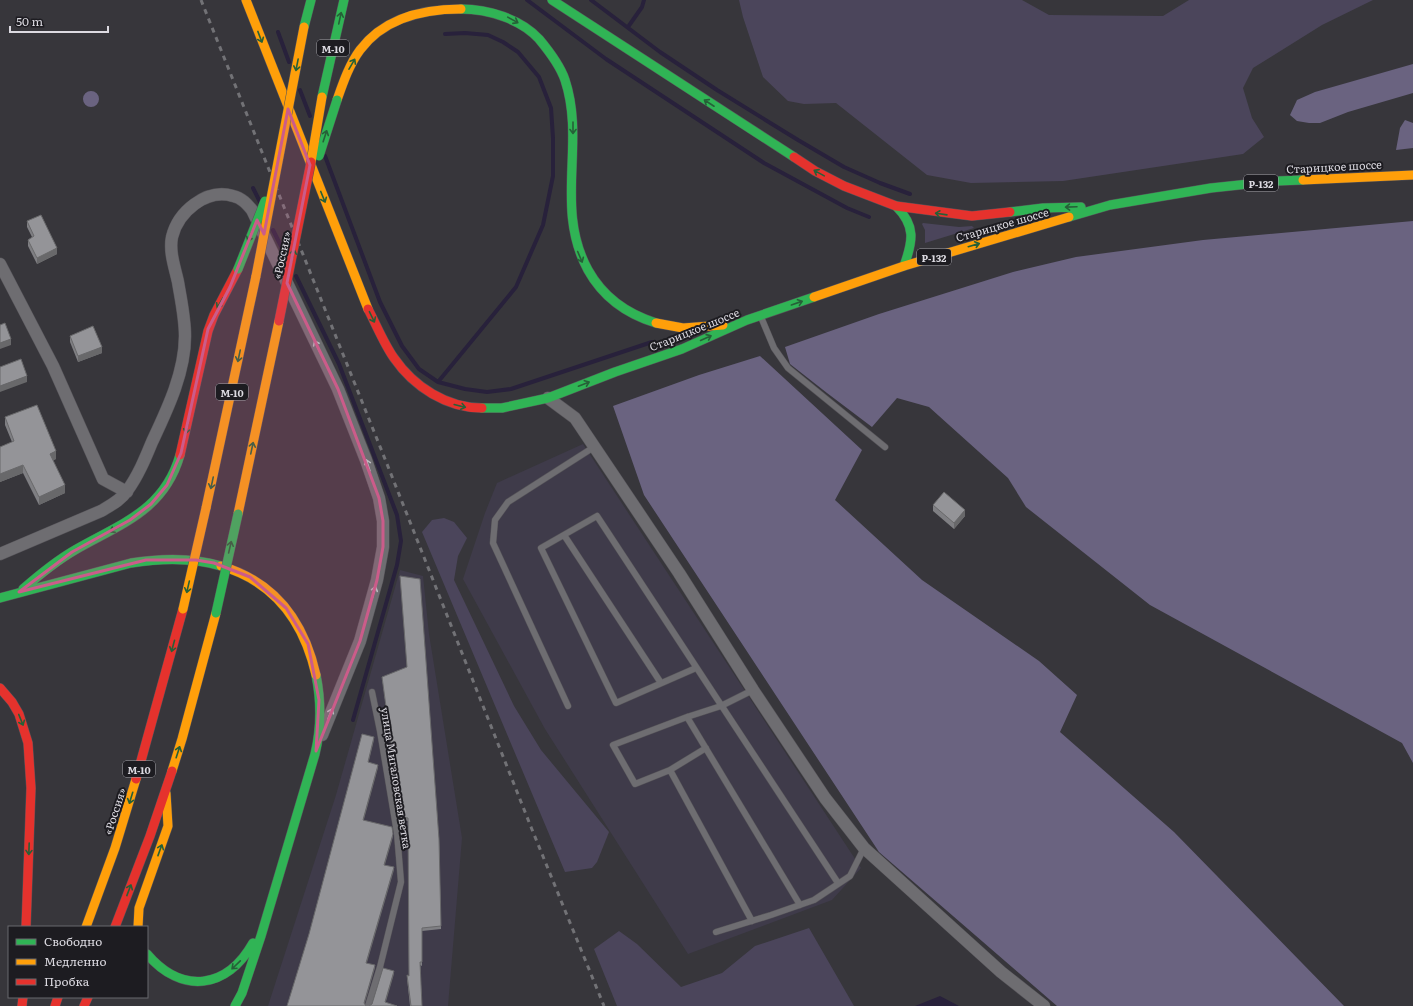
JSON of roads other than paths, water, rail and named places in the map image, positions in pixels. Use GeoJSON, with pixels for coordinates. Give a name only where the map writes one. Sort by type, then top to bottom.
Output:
{"type":"FeatureCollection","features":[{"type":"Feature","properties":{"kind":"main road","name":"Старицкое шоссе"},"geometry":{"type":"LineString","coordinates":[[246,0],[364,300],[394,358],[419,385],[439,398],[461,406],[502,408],[548,398],[615,372],[682,349],[747,320],[904,266],[1110,205],[1211,188],[1277,181],[1413,175]]}},
{"type":"Feature","properties":{"kind":"main road","name":"«Россия»"},"geometry":{"type":"LineString","coordinates":[[86,926],[123,825],[183,608],[256,276],[304,27],[311,0]]}},
{"type":"Feature","properties":{"kind":"main road","name":"«Россия»"},"geometry":{"type":"LineString","coordinates":[[166,790],[186,724],[216,612],[279,321],[304,200],[322,97],[344,0]]}},
{"type":"Feature","properties":{"kind":"main road"},"geometry":{"type":"LineString","coordinates":[[552,0],[742,125],[815,171],[844,186],[871,197],[896,206],[943,214],[972,216],[1043,208],[1110,205]]}},
{"type":"Feature","properties":{"kind":"main road"},"geometry":{"type":"LineString","coordinates":[[304,200],[337,100],[349,69],[364,45],[384,28],[410,13],[434,5],[474,5],[493,10],[516,21],[539,39],[552,56],[564,78],[573,122],[571,194],[572,223],[578,251],[587,270],[595,281],[609,298],[623,309],[638,317],[664,326],[689,328],[708,327],[747,320]]}},
{"type":"Feature","properties":{"kind":"main road"},"geometry":{"type":"LineString","coordinates":[[19,592],[72,552],[130,520],[151,504],[161,494],[173,475],[181,453],[208,329],[219,304],[230,287],[238,269],[276,174]]}},
{"type":"Feature","properties":{"kind":"main road"},"geometry":{"type":"LineString","coordinates":[[896,206],[905,215],[911,231],[912,243],[904,266]]}},
{"type":"Feature","properties":{"kind":"main road"},"geometry":{"type":"LineString","coordinates":[[0,598],[115,566],[146,560],[196,560],[214,563],[250,577],[270,592],[286,608],[298,625],[308,644],[315,667],[319,700],[316,751],[271,908],[242,993],[235,1006]]}},
{"type":"Feature","properties":{"kind":"main road"},"geometry":{"type":"LineString","coordinates":[[0,688],[12,702],[19,714],[28,743],[31,788],[26,926]]}},
{"type":"Feature","properties":{"kind":"main road"},"geometry":{"type":"LineString","coordinates":[[138,926],[139,908],[168,826],[166,790]]}},
{"type":"Feature","properties":{"kind":"main road","name":"М-10"},"geometry":{"type":"LineString","coordinates":[[116,926],[166,790]]}},
{"type":"Feature","properties":{"kind":"main road"},"geometry":{"type":"LineString","coordinates":[[148,955],[154,964],[169,974],[181,979],[201,982],[218,977],[234,968],[246,955],[271,908]]}},
{"type":"Feature","properties":{"kind":"street"},"geometry":{"type":"LineString","coordinates":[[0,554],[101,511],[116,502],[127,492],[137,475],[160,424],[178,378],[184,353],[185,336],[183,313],[171,246],[178,221],[197,203],[216,196],[225,194],[234,196],[244,201],[252,210],[338,389],[366,460],[379,498],[383,521],[383,547],[377,580],[360,641],[316,751]]}},
{"type":"Feature","properties":{"kind":"street"},"geometry":{"type":"LineString","coordinates":[[0,264],[53,366],[103,479],[127,492]]}},
{"type":"Feature","properties":{"kind":"street"},"geometry":{"type":"LineString","coordinates":[[548,398],[575,418],[679,573],[753,690],[826,798],[864,848],[1001,972],[1044,1006]]}},
{"type":"Feature","properties":{"kind":"lane"},"geometry":{"type":"LineString","coordinates":[[760,316],[774,348],[788,368],[884,447]]}},
{"type":"Feature","properties":{"kind":"lane"},"geometry":{"type":"LineString","coordinates":[[568,706],[493,543],[495,520],[508,502],[594,447]]}},
{"type":"Feature","properties":{"kind":"lane"},"geometry":{"type":"LineString","coordinates":[[696,668],[616,703],[541,548],[597,516],[838,883]]}},
{"type":"Feature","properties":{"kind":"lane"},"geometry":{"type":"LineString","coordinates":[[564,535],[661,684]]}},
{"type":"Feature","properties":{"kind":"lane"},"geometry":{"type":"LineString","coordinates":[[706,748],[670,770],[635,784],[613,745],[687,717],[721,706],[753,690]]}},
{"type":"Feature","properties":{"kind":"lane","name":"улица Мигаловская ветка"},"geometry":{"type":"LineString","coordinates":[[368,1006],[380,966],[401,882],[397,833],[372,692]]}},
{"type":"Feature","properties":{"kind":"lane"},"geometry":{"type":"LineString","coordinates":[[687,717],[800,905]]}},
{"type":"Feature","properties":{"kind":"lane"},"geometry":{"type":"LineString","coordinates":[[670,770],[752,921]]}},
{"type":"Feature","properties":{"kind":"lane"},"geometry":{"type":"LineString","coordinates":[[716,932],[814,900],[850,876],[864,848]]}},
{"type":"Feature","properties":{"kind":"waterway"},"geometry":{"type":"LineString","coordinates":[[527,0],[606,59],[764,163],[847,208],[869,217]]}},
{"type":"Feature","properties":{"kind":"waterway"},"geometry":{"type":"LineString","coordinates":[[591,0],[660,52],[717,90],[798,140],[844,167],[910,194]]}},
{"type":"Feature","properties":{"kind":"waterway"},"geometry":{"type":"LineString","coordinates":[[628,27],[642,7],[644,0]]}},
{"type":"Feature","properties":{"kind":"waterway"},"geometry":{"type":"LineString","coordinates":[[278,32],[289,62]]}},
{"type":"Feature","properties":{"kind":"waterway"},"geometry":{"type":"LineString","coordinates":[[438,382],[516,287],[543,225],[553,176],[551,108],[539,77],[518,52],[503,42],[488,35],[465,33],[445,34]]}},
{"type":"Feature","properties":{"kind":"waterway"},"geometry":{"type":"LineString","coordinates":[[300,90],[310,116]]}},
{"type":"Feature","properties":{"kind":"waterway"},"geometry":{"type":"LineString","coordinates":[[325,156],[380,302],[402,346],[419,369],[438,382],[465,389],[487,392],[511,389],[652,342]]}},
{"type":"Feature","properties":{"kind":"waterway"},"geometry":{"type":"LineString","coordinates":[[253,188],[260,202]]}},
{"type":"Feature","properties":{"kind":"waterway"},"geometry":{"type":"LineString","coordinates":[[273,230],[285,254]]}},
{"type":"Feature","properties":{"kind":"waterway"},"geometry":{"type":"LineString","coordinates":[[296,276],[339,364],[397,515],[401,541],[397,565],[353,720]]}},
{"type":"Feature","properties":{"kind":"railway"},"geometry":{"type":"LineString","coordinates":[[201,0],[531,827],[604,1006]]}}]}
